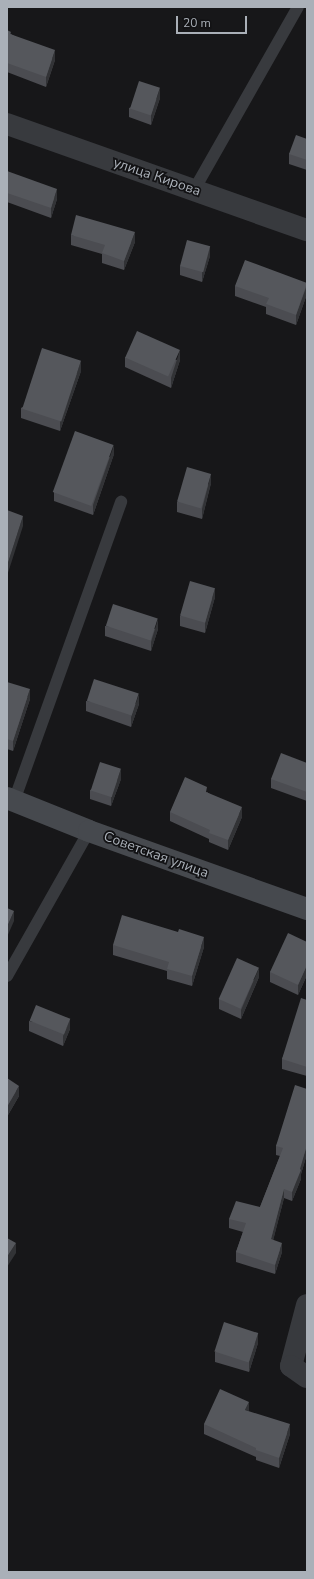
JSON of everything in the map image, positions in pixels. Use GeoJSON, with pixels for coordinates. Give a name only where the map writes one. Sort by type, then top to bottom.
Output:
{"type":"FeatureCollection","features":[{"type":"Feature","properties":{"kind":"street","name":"улица Кирова"},"geometry":{"type":"LineString","coordinates":[[7,124],[307,230]]}},
{"type":"Feature","properties":{"kind":"street","name":"Советская улица"},"geometry":{"type":"LineString","coordinates":[[11,800],[89,831],[307,909]]}},
{"type":"Feature","properties":{"kind":"street"},"geometry":{"type":"LineString","coordinates":[[307,1305],[291,1366],[307,1377]]}},
{"type":"Feature","properties":{"kind":"lane"},"geometry":{"type":"LineString","coordinates":[[194,190],[298,7]]}},
{"type":"Feature","properties":{"kind":"lane"},"geometry":{"type":"LineString","coordinates":[[11,800],[121,502]]}},
{"type":"Feature","properties":{"kind":"lane"},"geometry":{"type":"LineString","coordinates":[[7,976],[89,831]]}},
{"type":"Feature","properties":{"kind":"building"},"geometry":{"type":"Polygon","coordinates":[[[7,30],[11,32],[10,34],[55,50],[46,77],[7,63],[7,30]]]}},
{"type":"Feature","properties":{"kind":"building"},"geometry":{"type":"Polygon","coordinates":[[[139,81],[160,88],[151,115],[130,109],[139,81]]]}},
{"type":"Feature","properties":{"kind":"building"},"geometry":{"type":"Polygon","coordinates":[[[296,135],[307,139],[307,160],[289,154],[296,135]]]}},
{"type":"Feature","properties":{"kind":"building"},"geometry":{"type":"Polygon","coordinates":[[[7,171],[57,189],[51,208],[7,193],[7,171]]]}},
{"type":"Feature","properties":{"kind":"building"},"geometry":{"type":"Polygon","coordinates":[[[76,215],[135,232],[124,261],[102,253],[105,245],[71,235],[76,215]]]}},
{"type":"Feature","properties":{"kind":"building"},"geometry":{"type":"Polygon","coordinates":[[[187,240],[210,246],[203,272],[180,266],[187,240]]]}},
{"type":"Feature","properties":{"kind":"building"},"geometry":{"type":"Polygon","coordinates":[[[245,260],[307,283],[296,315],[266,304],[269,298],[235,286],[245,260]]]}},
{"type":"Feature","properties":{"kind":"building"},"geometry":{"type":"Polygon","coordinates":[[[137,331],[180,350],[168,377],[125,357],[137,331]]]}},
{"type":"Feature","properties":{"kind":"building"},"geometry":{"type":"Polygon","coordinates":[[[42,348],[81,361],[61,422],[22,409],[42,348]]]}},
{"type":"Feature","properties":{"kind":"building"},"geometry":{"type":"Polygon","coordinates":[[[75,431],[114,445],[91,506],[53,492],[75,431]]]}},
{"type":"Feature","properties":{"kind":"building"},"geometry":{"type":"Polygon","coordinates":[[[187,467],[211,474],[201,508],[177,502],[187,467]]]}},
{"type":"Feature","properties":{"kind":"building"},"geometry":{"type":"Polygon","coordinates":[[[7,510],[23,516],[7,566],[7,510]]]}},
{"type":"Feature","properties":{"kind":"building"},"geometry":{"type":"Polygon","coordinates":[[[190,581],[215,588],[205,623],[180,616],[190,581]]]}},
{"type":"Feature","properties":{"kind":"building"},"geometry":{"type":"Polygon","coordinates":[[[113,604],[158,619],[151,640],[106,626],[113,604]]]}},
{"type":"Feature","properties":{"kind":"building"},"geometry":{"type":"Polygon","coordinates":[[[94,679],[139,694],[132,715],[87,701],[94,679]]]}},
{"type":"Feature","properties":{"kind":"building"},"geometry":{"type":"Polygon","coordinates":[[[7,682],[30,689],[13,741],[7,739],[7,682]]]}},
{"type":"Feature","properties":{"kind":"building"},"geometry":{"type":"Polygon","coordinates":[[[281,753],[307,763],[307,792],[271,779],[281,753]]]}},
{"type":"Feature","properties":{"kind":"building"},"geometry":{"type":"Polygon","coordinates":[[[100,762],[121,769],[112,797],[91,791],[100,762]]]}},
{"type":"Feature","properties":{"kind":"building"},"geometry":{"type":"Polygon","coordinates":[[[185,777],[207,787],[206,792],[242,807],[228,840],[209,833],[210,830],[170,812],[185,777]]]}},
{"type":"Feature","properties":{"kind":"building"},"geometry":{"type":"Polygon","coordinates":[[[7,908],[14,911],[7,927],[7,908]]]}},
{"type":"Feature","properties":{"kind":"building"},"geometry":{"type":"Polygon","coordinates":[[[122,915],[178,932],[179,929],[204,937],[192,976],[167,969],[169,962],[113,945],[122,915]]]}},
{"type":"Feature","properties":{"kind":"building"},"geometry":{"type":"Polygon","coordinates":[[[288,933],[307,942],[307,965],[298,985],[270,972],[288,933]]]}},
{"type":"Feature","properties":{"kind":"building"},"geometry":{"type":"Polygon","coordinates":[[[237,958],[259,968],[241,1009],[219,999],[237,958]]]}},
{"type":"Feature","properties":{"kind":"building"},"geometry":{"type":"Polygon","coordinates":[[[301,998],[307,1000],[307,1067],[282,1059],[301,998]]]}},
{"type":"Feature","properties":{"kind":"building"},"geometry":{"type":"Polygon","coordinates":[[[36,1005],[70,1019],[64,1035],[30,1021],[36,1005]]]}},
{"type":"Feature","properties":{"kind":"building"},"geometry":{"type":"Polygon","coordinates":[[[7,1078],[19,1086],[8,1105],[7,1104],[7,1078]]]}},
{"type":"Feature","properties":{"kind":"building"},"geometry":{"type":"Polygon","coordinates":[[[295,1085],[307,1089],[307,1145],[300,1169],[301,1170],[292,1192],[284,1189],[271,1239],[282,1243],[275,1265],[236,1252],[246,1223],[229,1219],[236,1201],[260,1207],[283,1148],[276,1146],[295,1085]]]}},
{"type":"Feature","properties":{"kind":"building"},"geometry":{"type":"Polygon","coordinates":[[[7,1238],[16,1243],[7,1257],[7,1238]]]}},
{"type":"Feature","properties":{"kind":"building"},"geometry":{"type":"Polygon","coordinates":[[[224,1322],[258,1333],[249,1363],[214,1351],[224,1322]]]}},
{"type":"Feature","properties":{"kind":"building"},"geometry":{"type":"Polygon","coordinates":[[[220,1389],[249,1402],[245,1410],[290,1424],[279,1458],[256,1450],[256,1448],[204,1424],[220,1389]]]}}]}
